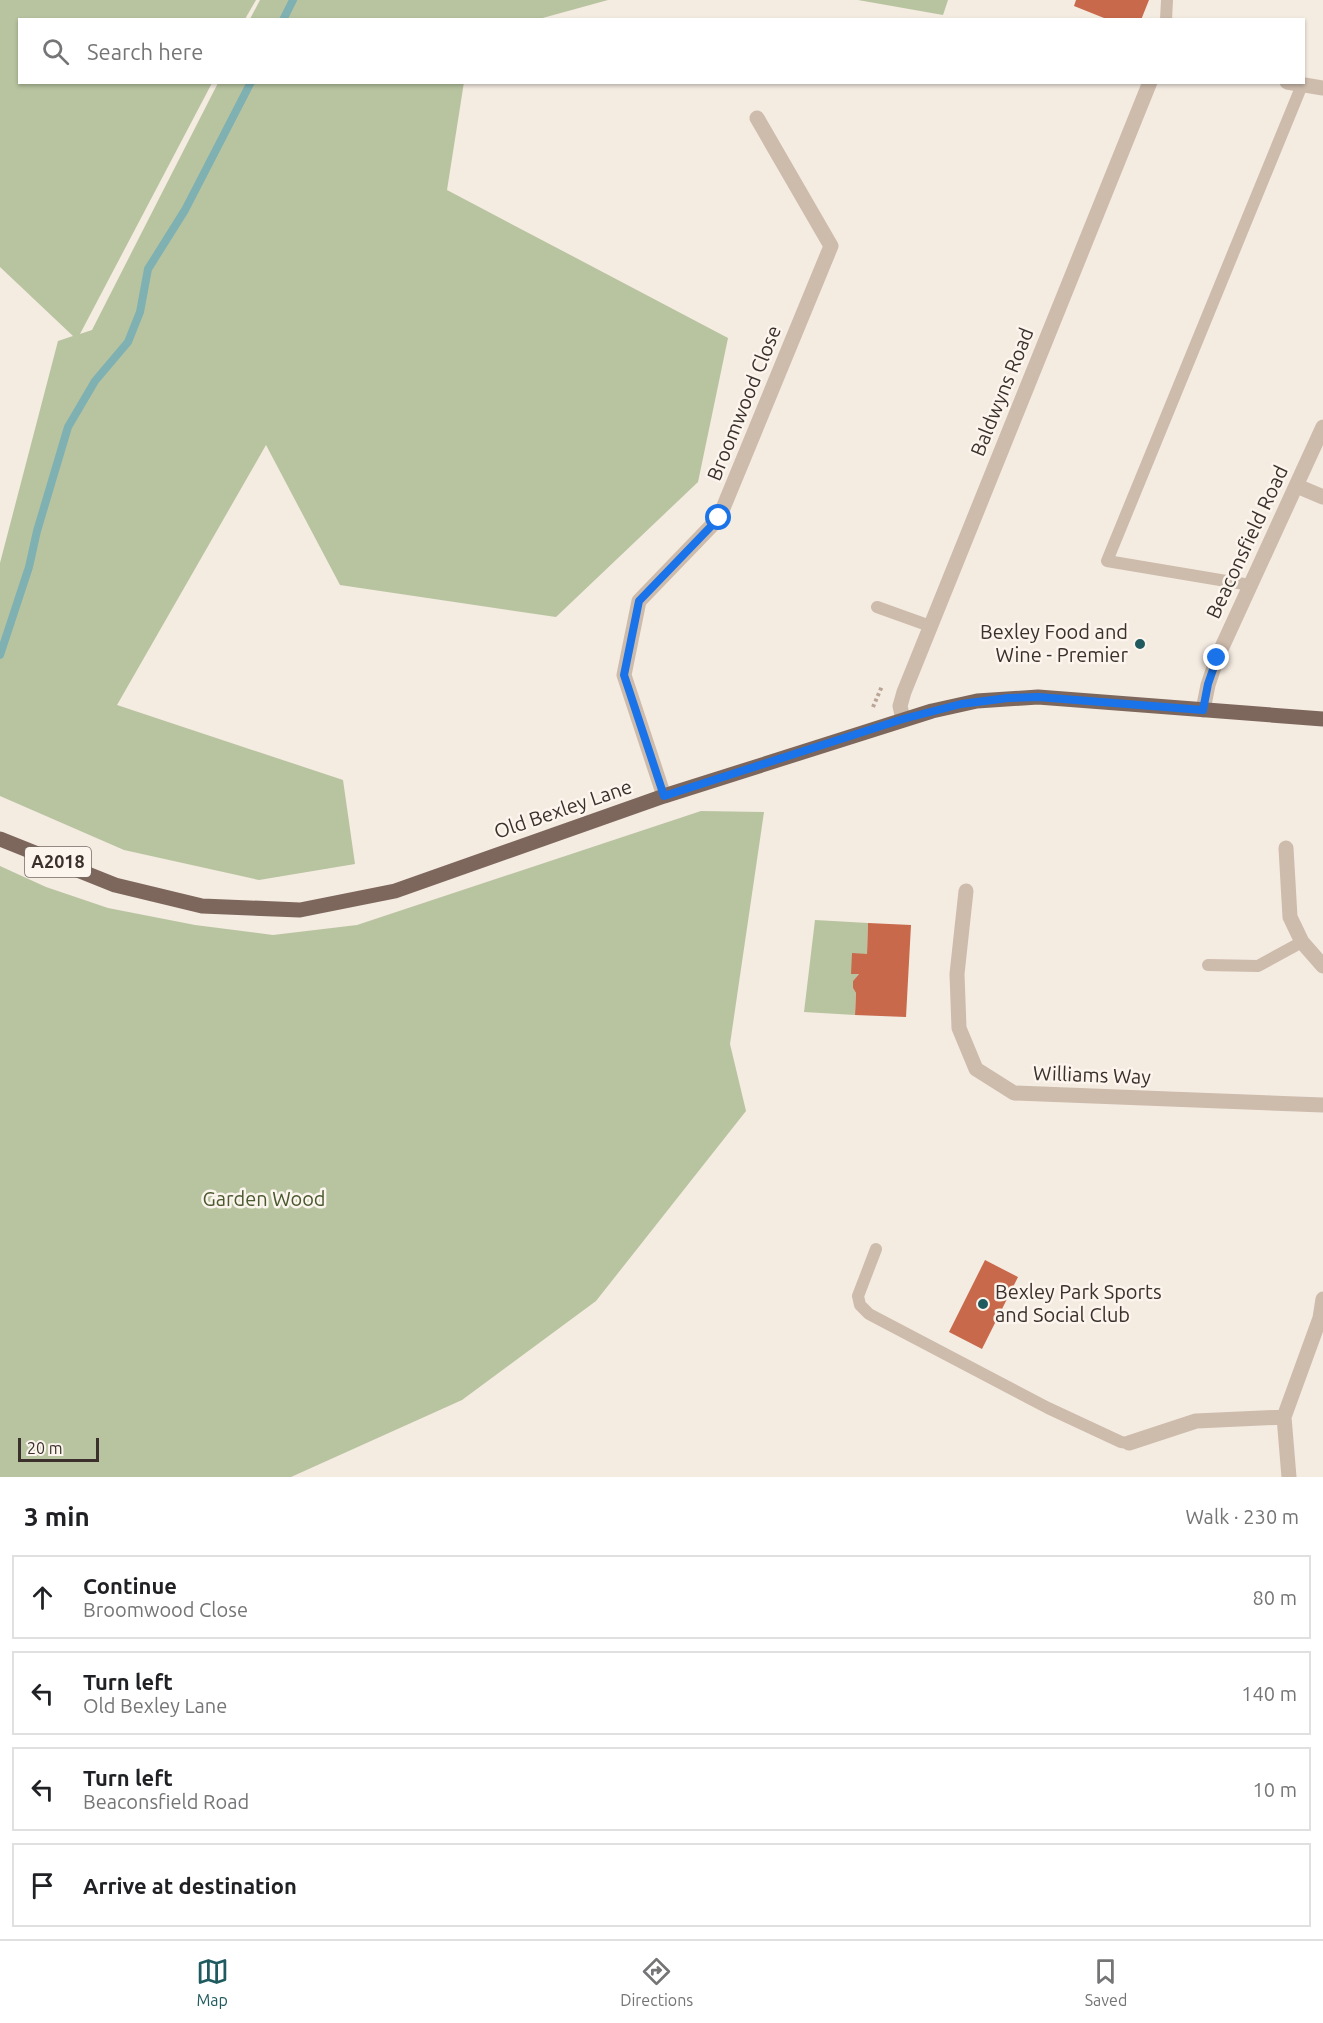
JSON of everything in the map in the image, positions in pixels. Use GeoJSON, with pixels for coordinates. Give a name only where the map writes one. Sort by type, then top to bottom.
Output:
{"type":"FeatureCollection","features":[{"type":"Feature","properties":{"kind":"main road","name":"Old Bexley Lane"},"geometry":{"type":"LineString","coordinates":[[0,839],[116,885],[202,906],[300,910],[395,891],[664,796],[903,719],[961,704],[1025,697],[1323,718]]}},
{"type":"Feature","properties":{"kind":"street","name":"Baldwyns Road"},"geometry":{"type":"LineString","coordinates":[[903,719],[901,701],[930,626],[1149,84]]}},
{"type":"Feature","properties":{"kind":"street"},"geometry":{"type":"LineString","coordinates":[[1294,84],[1323,88]]}},
{"type":"Feature","properties":{"kind":"street","name":"Broomwood Close"},"geometry":{"type":"LineString","coordinates":[[664,796],[624,675],[639,601],[719,518],[831,246],[757,118]]}},
{"type":"Feature","properties":{"kind":"street","name":"Beaconsfield Road"},"geometry":{"type":"LineString","coordinates":[[1203,710],[1213,668],[1323,427]]}},
{"type":"Feature","properties":{"kind":"street"},"geometry":{"type":"LineString","coordinates":[[1297,486],[1323,497]]}},
{"type":"Feature","properties":{"kind":"street"},"geometry":{"type":"LineString","coordinates":[[1286,848],[1290,917],[1302,942],[1323,966]]}},
{"type":"Feature","properties":{"kind":"street","name":"Williams Way"},"geometry":{"type":"LineString","coordinates":[[966,891],[957,974],[959,1028],[976,1069],[1014,1093],[1323,1105]]}},
{"type":"Feature","properties":{"kind":"street"},"geometry":{"type":"LineString","coordinates":[[1288,1477],[1284,1417],[1320,1318],[1323,1299]]}},
{"type":"Feature","properties":{"kind":"street"},"geometry":{"type":"LineString","coordinates":[[1129,1443],[1196,1421],[1284,1417]]}},
{"type":"Feature","properties":{"kind":"lane"},"geometry":{"type":"LineString","coordinates":[[1166,18],[1167,0]]}},
{"type":"Feature","properties":{"kind":"lane"},"geometry":{"type":"LineString","coordinates":[[1250,585],[1107,561],[1294,84]]}},
{"type":"Feature","properties":{"kind":"lane"},"geometry":{"type":"LineString","coordinates":[[877,607],[930,626]]}},
{"type":"Feature","properties":{"kind":"lane"},"geometry":{"type":"LineString","coordinates":[[1208,965],[1258,966],[1302,942]]}},
{"type":"Feature","properties":{"kind":"lane"},"geometry":{"type":"LineString","coordinates":[[876,1249],[858,1296],[860,1305],[869,1314],[1048,1408],[1121,1442],[1129,1443]]}},
{"type":"Feature","properties":{"kind":"path"},"geometry":{"type":"LineString","coordinates":[[870,713],[884,681]]}},
{"type":"Feature","properties":{"kind":"green space"},"geometry":{"type":"Polygon","coordinates":[[[0,0],[256,0],[246,18],[18,18],[18,84],[211,84],[80,334],[92,330],[217,84],[464,84],[447,190],[728,338],[698,482],[556,617],[340,585],[266,445],[117,705],[343,780],[355,864],[259,880],[124,850],[0,796],[0,563],[58,341],[73,336],[0,267],[0,0]]]}},
{"type":"Feature","properties":{"kind":"green space"},"geometry":{"type":"Polygon","coordinates":[[[260,0],[608,0],[543,18],[251,18],[260,0]]]}},
{"type":"Feature","properties":{"kind":"green space"},"geometry":{"type":"Polygon","coordinates":[[[858,0],[948,0],[943,15],[858,0]]]}},
{"type":"Feature","properties":{"kind":"green space","name":"Garden Wood"},"geometry":{"type":"Polygon","coordinates":[[[701,811],[764,812],[730,1044],[746,1111],[596,1301],[462,1400],[291,1477],[0,1477],[0,866],[46,887],[108,908],[195,925],[273,935],[357,925],[701,811]]]}},
{"type":"Feature","properties":{"kind":"green space"},"geometry":{"type":"Polygon","coordinates":[[[815,920],[868,923],[867,954],[851,973],[859,974],[853,981],[856,993],[855,1015],[804,1012],[815,920]]]}},
{"type":"Feature","properties":{"kind":"building"},"geometry":{"type":"Polygon","coordinates":[[[1076,0],[1149,0],[1142,18],[1104,18],[1074,6],[1076,0]]]}},
{"type":"Feature","properties":{"kind":"building"},"geometry":{"type":"Polygon","coordinates":[[[868,923],[911,925],[906,1017],[855,1015],[856,993],[853,981],[859,974],[851,974],[852,953],[867,954],[868,923]]]}},
{"type":"Feature","properties":{"kind":"building","name":"Bexley Park Sports and Social Club"},"geometry":{"type":"Polygon","coordinates":[[[985,1260],[1018,1277],[982,1349],[949,1332],[985,1260]]]}},
{"type":"Feature","properties":{"kind":"waterway"},"geometry":{"type":"LineString","coordinates":[[284,18],[293,0]]}},
{"type":"Feature","properties":{"kind":"waterway"},"geometry":{"type":"LineString","coordinates":[[0,655],[29,567],[37,531],[68,427],[95,381],[128,342],[140,312],[148,269],[185,210],[250,84]]}},
{"type":"Feature","properties":{"kind":"place","name":"Bexley Food and Wine - Premier"},"geometry":{"type":"Point","coordinates":[1140,644]}},
{"type":"Feature","properties":{"kind":"place","name":"Bexley Park Sports and Social Club"},"geometry":{"type":"Point","coordinates":[983,1304]}},
{"type":"Feature","properties":{"kind":"route"},"geometry":{"type":"LineString","coordinates":[[719,518],[639,601],[624,675],[664,796],[903,719],[961,704],[1038,697],[1203,710],[1208,684],[1217,658]]}}]}
